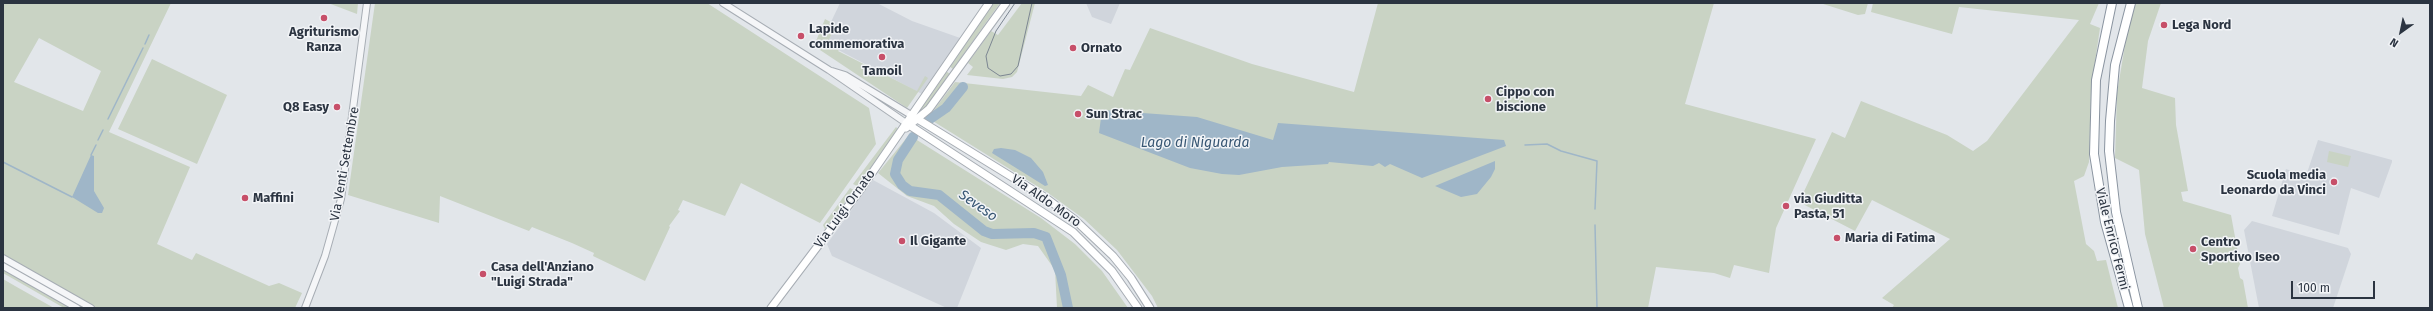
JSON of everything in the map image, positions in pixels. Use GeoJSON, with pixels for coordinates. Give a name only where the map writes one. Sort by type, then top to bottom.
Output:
{"type":"FeatureCollection","features":[{"type":"Feature","properties":{"kind":"highway","name":"Viale Enrico Fermi"},"geometry":{"type":"LineString","coordinates":[[2112,3],[2096,80],[2094,154],[2105,222],[2121,274],[2129,308]]}},
{"type":"Feature","properties":{"kind":"highway","name":"Viale Enrico Fermi"},"geometry":{"type":"LineString","coordinates":[[2131,3],[2116,65],[2110,121],[2109,151],[2116,212],[2131,271],[2138,308]]}},
{"type":"Feature","properties":{"kind":"highway"},"geometry":{"type":"LineString","coordinates":[[2131,271],[2143,308]]}},
{"type":"Feature","properties":{"kind":"highway"},"geometry":{"type":"LineString","coordinates":[[2121,274],[2125,308]]}},
{"type":"Feature","properties":{"kind":"main road","name":"Via Luigi Ornato"},"geometry":{"type":"LineString","coordinates":[[771,308],[906,126],[911,115],[944,66],[989,3]]}},
{"type":"Feature","properties":{"kind":"main road","name":"Via Luigi Ornato"},"geometry":{"type":"LineString","coordinates":[[906,126],[919,120],[929,109],[1006,3]]}},
{"type":"Feature","properties":{"kind":"main road"},"geometry":{"type":"LineString","coordinates":[[944,66],[954,74]]}},
{"type":"Feature","properties":{"kind":"main road"},"geometry":{"type":"LineString","coordinates":[[911,115],[919,120]]}},
{"type":"Feature","properties":{"kind":"main road","name":"Via Aldo Moro"},"geometry":{"type":"LineString","coordinates":[[919,120],[1046,198],[1074,219],[1113,256],[1131,278],[1150,308]]}},
{"type":"Feature","properties":{"kind":"main road","name":"Via Aldo Moro"},"geometry":{"type":"LineString","coordinates":[[906,126],[1073,232],[1112,271],[1138,308]]}},
{"type":"Feature","properties":{"kind":"street","name":"Via Venti Settembre"},"geometry":{"type":"LineString","coordinates":[[305,308],[325,256],[341,199],[367,3]]}},
{"type":"Feature","properties":{"kind":"street"},"geometry":{"type":"LineString","coordinates":[[723,3],[829,70],[906,126]]}},
{"type":"Feature","properties":{"kind":"street"},"geometry":{"type":"LineString","coordinates":[[829,70],[845,75],[911,115]]}},
{"type":"Feature","properties":{"kind":"street"},"geometry":{"type":"LineString","coordinates":[[3,258],[91,308]]}},
{"type":"Feature","properties":{"kind":"street"},"geometry":{"type":"LineString","coordinates":[[3,266],[77,308]]}},
{"type":"Feature","properties":{"kind":"shaded area"},"geometry":{"type":"Polygon","coordinates":[[[840,3],[877,3],[912,21],[963,39],[922,94],[827,44],[836,25],[831,22],[840,3]]]}},
{"type":"Feature","properties":{"kind":"shaded area"},"geometry":{"type":"Polygon","coordinates":[[[1086,3],[1120,3],[1111,24],[1092,17],[1086,3]]]}},
{"type":"Feature","properties":{"kind":"shaded area","name":"Scuola media Leonardo da Vinci"},"geometry":{"type":"Polygon","coordinates":[[[2318,140],[2392,160],[2379,198],[2351,188],[2339,235],[2272,216],[2286,169],[2306,176],[2318,140]]]}},
{"type":"Feature","properties":{"kind":"shaded area","name":"Il Gigante"},"geometry":{"type":"Polygon","coordinates":[[[873,180],[934,213],[981,248],[957,308],[947,308],[832,256],[827,244],[873,180]]]}},
{"type":"Feature","properties":{"kind":"shaded area"},"geometry":{"type":"Polygon","coordinates":[[[2252,221],[2348,248],[2351,254],[2333,308],[2259,308],[2244,230],[2252,221]]]}},
{"type":"Feature","properties":{"kind":"green space"},"geometry":{"type":"Polygon","coordinates":[[[3,3],[171,3],[109,132],[190,167],[157,244],[192,260],[196,253],[269,286],[279,283],[302,293],[295,308],[95,308],[3,256],[3,3]],[[39,38],[14,82],[83,111],[101,71],[39,38]]]}},
{"type":"Feature","properties":{"kind":"green space"},"geometry":{"type":"Polygon","coordinates":[[[328,3],[358,3],[357,14],[328,3]]]}},
{"type":"Feature","properties":{"kind":"green space"},"geometry":{"type":"Polygon","coordinates":[[[375,3],[707,3],[869,108],[876,144],[820,223],[741,183],[725,216],[683,200],[678,210],[680,211],[669,226],[670,227],[645,281],[593,256],[594,253],[572,243],[532,227],[529,231],[440,196],[439,223],[348,195],[375,3]]]}},
{"type":"Feature","properties":{"kind":"green space"},"geometry":{"type":"Polygon","coordinates":[[[992,3],[1000,3],[953,69],[949,66],[992,3]]]}},
{"type":"Feature","properties":{"kind":"green space"},"geometry":{"type":"Polygon","coordinates":[[[1022,3],[1035,3],[1017,72],[1012,77],[1003,79],[967,75],[973,67],[968,63],[991,31],[998,35],[1022,3]]]}},
{"type":"Feature","properties":{"kind":"green space"},"geometry":{"type":"Polygon","coordinates":[[[1378,3],[1714,3],[1685,104],[1816,139],[1776,228],[1769,273],[1734,265],[1730,278],[1714,273],[1656,267],[1648,308],[1158,308],[1152,296],[1117,250],[1084,219],[1048,193],[928,118],[955,82],[1081,96],[1088,85],[1113,97],[1125,69],[1130,70],[1150,28],[1252,64],[1354,92],[1378,3]]]}},
{"type":"Feature","properties":{"kind":"green space"},"geometry":{"type":"Polygon","coordinates":[[[1820,3],[1868,3],[1865,14],[1858,15],[1820,3]]]}},
{"type":"Feature","properties":{"kind":"green space"},"geometry":{"type":"Polygon","coordinates":[[[1873,3],[2099,3],[2090,24],[2100,28],[2091,89],[2089,162],[2084,176],[2074,181],[2086,244],[2094,251],[2097,261],[2106,260],[2118,308],[1892,308],[1894,305],[1882,298],[1950,239],[1872,200],[1855,231],[1799,202],[1832,132],[1845,138],[1861,101],[1947,135],[1973,151],[1987,141],[2079,20],[1959,7],[1952,34],[1871,12],[1873,3]]]}},
{"type":"Feature","properties":{"kind":"green space","name":"Centro Sportivo Iseo"},"geometry":{"type":"Polygon","coordinates":[[[2136,3],[2161,3],[2148,41],[2142,88],[2175,98],[2176,125],[2188,191],[2181,192],[2183,201],[2231,215],[2240,264],[2238,268],[2240,278],[2243,280],[2248,308],[2164,308],[2145,234],[2139,170],[2115,158],[2117,93],[2127,33],[2136,3]]]}},
{"type":"Feature","properties":{"kind":"green space"},"geometry":{"type":"Polygon","coordinates":[[[825,19],[836,25],[827,44],[839,50],[838,51],[917,91],[925,76],[928,78],[907,108],[814,46],[825,19]]]}},
{"type":"Feature","properties":{"kind":"green space"},"geometry":{"type":"Polygon","coordinates":[[[152,59],[227,95],[197,164],[118,129],[152,59]]]}},
{"type":"Feature","properties":{"kind":"green space"},"geometry":{"type":"Polygon","coordinates":[[[946,71],[950,74],[923,113],[918,109],[946,71]]]}},
{"type":"Feature","properties":{"kind":"green space"},"geometry":{"type":"Polygon","coordinates":[[[896,127],[899,130],[857,186],[853,184],[896,127]]]}},
{"type":"Feature","properties":{"kind":"green space"},"geometry":{"type":"Polygon","coordinates":[[[909,135],[1041,218],[1075,244],[1102,271],[1128,308],[1057,308],[1055,270],[1038,246],[1023,244],[1006,250],[981,242],[954,224],[934,206],[907,196],[878,173],[909,135]]]}},
{"type":"Feature","properties":{"kind":"green space"},"geometry":{"type":"Polygon","coordinates":[[[2329,151],[2351,156],[2348,167],[2327,162],[2329,151]]]}},
{"type":"Feature","properties":{"kind":"green space"},"geometry":{"type":"Polygon","coordinates":[[[850,188],[854,190],[825,229],[823,225],[850,188]]]}},
{"type":"Feature","properties":{"kind":"green space"},"geometry":{"type":"Polygon","coordinates":[[[3,267],[75,308],[64,308],[3,273],[3,267]]]}},
{"type":"Feature","properties":{"kind":"green space"},"geometry":{"type":"Polygon","coordinates":[[[3,279],[15,286],[54,308],[3,308],[3,279]]]}},
{"type":"Feature","properties":{"kind":"water","name":"Lago di Niguarda"},"geometry":{"type":"Polygon","coordinates":[[[1102,110],[1197,117],[1273,140],[1278,123],[1504,140],[1506,146],[1422,178],[1390,164],[1385,167],[1379,163],[1373,166],[1329,162],[1328,164],[1282,167],[1239,175],[1222,174],[1190,168],[1099,133],[1102,110]]]}},
{"type":"Feature","properties":{"kind":"water"},"geometry":{"type":"Polygon","coordinates":[[[1001,148],[1015,150],[1031,158],[1043,172],[1048,185],[1045,186],[992,153],[994,149],[1001,148]]]}},
{"type":"Feature","properties":{"kind":"water"},"geometry":{"type":"Polygon","coordinates":[[[91,155],[94,156],[94,191],[104,208],[102,213],[98,213],[72,197],[91,155]]]}},
{"type":"Feature","properties":{"kind":"water"},"geometry":{"type":"Polygon","coordinates":[[[1495,161],[1495,169],[1491,177],[1477,194],[1461,197],[1435,186],[1495,161]]]}},
{"type":"Feature","properties":{"kind":"waterway"},"geometry":{"type":"LineString","coordinates":[[145,44],[149,35]]}},
{"type":"Feature","properties":{"kind":"waterway"},"geometry":{"type":"LineString","coordinates":[[108,119],[143,48]]}},
{"type":"Feature","properties":{"kind":"waterway","name":"Seveso"},"geometry":{"type":"LineString","coordinates":[[930,119],[946,108],[963,87]]}},
{"type":"Feature","properties":{"kind":"waterway"},"geometry":{"type":"LineString","coordinates":[[98,140],[103,130]]}},
{"type":"Feature","properties":{"kind":"waterway","name":"Seveso"},"geometry":{"type":"LineString","coordinates":[[913,137],[898,160],[895,174],[902,185],[910,191],[939,195],[984,231],[992,234],[1034,233],[1046,237],[1061,275],[1068,308]]}},
{"type":"Feature","properties":{"kind":"waterway"},"geometry":{"type":"LineString","coordinates":[[1525,145],[1547,144],[1561,151],[1597,161],[1595,209]]}},
{"type":"Feature","properties":{"kind":"waterway"},"geometry":{"type":"LineString","coordinates":[[91,155],[96,145]]}},
{"type":"Feature","properties":{"kind":"waterway"},"geometry":{"type":"LineString","coordinates":[[3,162],[72,197]]}},
{"type":"Feature","properties":{"kind":"waterway"},"geometry":{"type":"LineString","coordinates":[[1595,225],[1597,308]]}},
{"type":"Feature","properties":{"kind":"tram line"},"geometry":{"type":"LineString","coordinates":[[1015,3],[996,31],[986,56],[988,68],[1000,76],[1011,74],[1018,66],[1032,3]]}},
{"type":"Feature","properties":{"kind":"place","name":"Agriturismo Ranza"},"geometry":{"type":"Point","coordinates":[324,18]}},
{"type":"Feature","properties":{"kind":"place","name":"Lega Nord"},"geometry":{"type":"Point","coordinates":[2164,25]}},
{"type":"Feature","properties":{"kind":"place","name":"Lapide commemorativa"},"geometry":{"type":"Point","coordinates":[801,36]}},
{"type":"Feature","properties":{"kind":"place","name":"Ornato"},"geometry":{"type":"Point","coordinates":[1073,48]}},
{"type":"Feature","properties":{"kind":"place","name":"Tamoil"},"geometry":{"type":"Point","coordinates":[882,57]}},
{"type":"Feature","properties":{"kind":"place","name":"Cippo con biscione"},"geometry":{"type":"Point","coordinates":[1488,99]}},
{"type":"Feature","properties":{"kind":"place","name":"Q8 Easy"},"geometry":{"type":"Point","coordinates":[337,107]}},
{"type":"Feature","properties":{"kind":"place","name":"Sun Strac"},"geometry":{"type":"Point","coordinates":[1078,114]}},
{"type":"Feature","properties":{"kind":"place","name":"Scuola media Leonardo da Vinci"},"geometry":{"type":"Point","coordinates":[2334,182]}},
{"type":"Feature","properties":{"kind":"place","name":"Maffini"},"geometry":{"type":"Point","coordinates":[245,198]}},
{"type":"Feature","properties":{"kind":"place","name":"via Giuditta Pasta, 51"},"geometry":{"type":"Point","coordinates":[1786,206]}},
{"type":"Feature","properties":{"kind":"place","name":"Maria di Fatima"},"geometry":{"type":"Point","coordinates":[1837,238]}},
{"type":"Feature","properties":{"kind":"place","name":"Il Gigante"},"geometry":{"type":"Point","coordinates":[902,241]}},
{"type":"Feature","properties":{"kind":"place","name":"Centro Sportivo Iseo"},"geometry":{"type":"Point","coordinates":[2193,249]}},
{"type":"Feature","properties":{"kind":"place","name":"Casa dell'Anziano \"Luigi Strada\""},"geometry":{"type":"Point","coordinates":[483,274]}}]}
